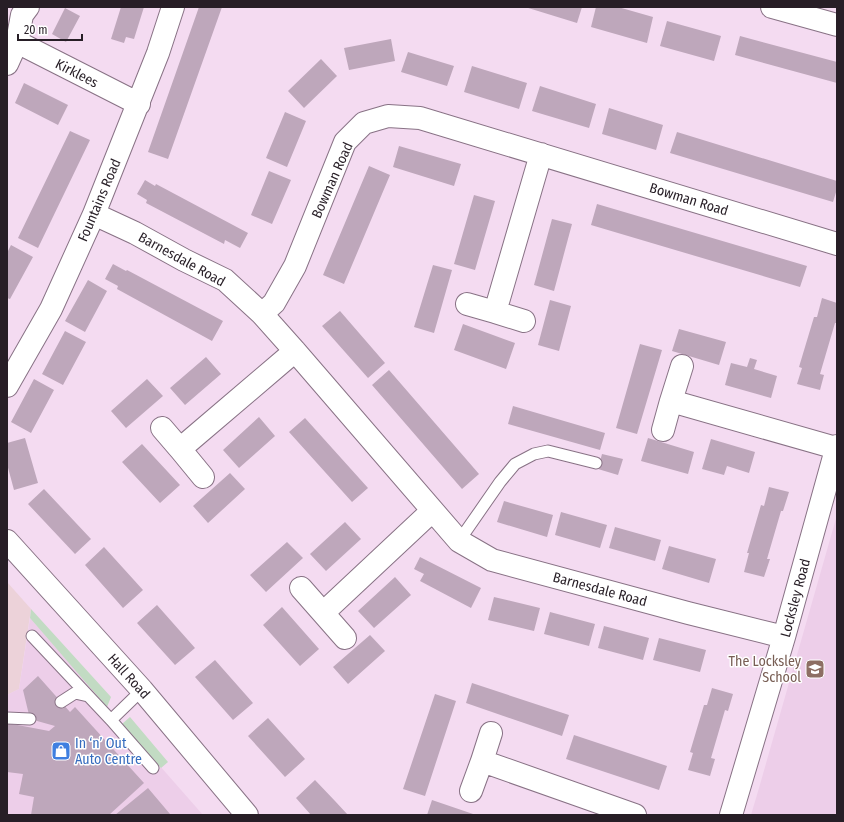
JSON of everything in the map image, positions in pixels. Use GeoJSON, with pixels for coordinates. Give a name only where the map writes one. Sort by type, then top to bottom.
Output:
{"type":"FeatureCollection","features":[{"type":"Feature","properties":{"kind":"street"},"geometry":{"type":"LineString","coordinates":[[7,64],[17,42],[22,15],[28,7]]}},
{"type":"Feature","properties":{"kind":"street","name":"Fountains Road"},"geometry":{"type":"LineString","coordinates":[[7,386],[51,309],[94,214],[158,53],[173,7]]}},
{"type":"Feature","properties":{"kind":"street"},"geometry":{"type":"LineString","coordinates":[[772,7],[837,25]]}},
{"type":"Feature","properties":{"kind":"street","name":"Kirklees"},"geometry":{"type":"LineString","coordinates":[[17,42],[138,104]]}},
{"type":"Feature","properties":{"kind":"street","name":"Bowman Road"},"geometry":{"type":"LineString","coordinates":[[262,314],[274,303],[295,266],[345,142],[364,123],[388,116],[420,118],[837,244]]}},
{"type":"Feature","properties":{"kind":"street"},"geometry":{"type":"LineString","coordinates":[[495,312],[541,154]]}},
{"type":"Feature","properties":{"kind":"street","name":"Barnesdale Road"},"geometry":{"type":"LineString","coordinates":[[94,214],[135,233],[184,260],[225,280],[262,314],[432,512],[459,541],[492,560],[688,613],[784,637]]}},
{"type":"Feature","properties":{"kind":"street"},"geometry":{"type":"LineString","coordinates":[[466,304],[524,321]]}},
{"type":"Feature","properties":{"kind":"street"},"geometry":{"type":"LineString","coordinates":[[180,449],[295,351]]}},
{"type":"Feature","properties":{"kind":"street"},"geometry":{"type":"LineString","coordinates":[[663,430],[682,366]]}},
{"type":"Feature","properties":{"kind":"street","name":"Locksley Road"},"geometry":{"type":"LineString","coordinates":[[671,401],[837,447],[784,637],[731,815]]}},
{"type":"Feature","properties":{"kind":"street"},"geometry":{"type":"LineString","coordinates":[[162,428],[204,477]]}},
{"type":"Feature","properties":{"kind":"street"},"geometry":{"type":"LineString","coordinates":[[324,613],[432,512]]}},
{"type":"Feature","properties":{"kind":"street","name":"Hall Road"},"geometry":{"type":"LineString","coordinates":[[7,540],[142,690],[247,815]]}},
{"type":"Feature","properties":{"kind":"street"},"geometry":{"type":"LineString","coordinates":[[302,588],[345,638]]}},
{"type":"Feature","properties":{"kind":"street"},"geometry":{"type":"LineString","coordinates":[[471,791],[492,733]]}},
{"type":"Feature","properties":{"kind":"street"},"geometry":{"type":"LineString","coordinates":[[482,761],[635,815]]}},
{"type":"Feature","properties":{"kind":"lane"},"geometry":{"type":"LineString","coordinates":[[459,541],[500,482],[515,464],[534,454],[548,451],[596,463]]}},
{"type":"Feature","properties":{"kind":"lane"},"geometry":{"type":"LineString","coordinates":[[32,636],[111,720],[153,768]]}},
{"type":"Feature","properties":{"kind":"lane"},"geometry":{"type":"LineString","coordinates":[[111,720],[142,690]]}},
{"type":"Feature","properties":{"kind":"lane"},"geometry":{"type":"LineString","coordinates":[[61,702],[75,693],[88,696]]}},
{"type":"Feature","properties":{"kind":"lane"},"geometry":{"type":"LineString","coordinates":[[7,718],[30,719]]}},
{"type":"Feature","properties":{"kind":"shaded area","name":"The Locksley School"},"geometry":{"type":"Polygon","coordinates":[[[837,515],[837,815],[751,815],[759,788],[837,515]]]}},
{"type":"Feature","properties":{"kind":"shaded area"},"geometry":{"type":"Polygon","coordinates":[[[7,582],[31,609],[19,689],[7,695],[7,582]]]}},
{"type":"Feature","properties":{"kind":"shaded area"},"geometry":{"type":"Polygon","coordinates":[[[30,618],[203,815],[7,815],[7,695],[19,689],[30,618]]]}},
{"type":"Feature","properties":{"kind":"green space"},"geometry":{"type":"Polygon","coordinates":[[[31,609],[111,697],[107,707],[30,618],[31,609]]]}},
{"type":"Feature","properties":{"kind":"green space"},"geometry":{"type":"Polygon","coordinates":[[[130,717],[168,762],[161,768],[122,724],[130,717]]]}},
{"type":"Feature","properties":{"kind":"building"},"geometry":{"type":"Polygon","coordinates":[[[121,7],[144,7],[134,39],[126,37],[124,43],[111,39],[121,7]]]}},
{"type":"Feature","properties":{"kind":"building"},"geometry":{"type":"Polygon","coordinates":[[[199,7],[222,7],[168,159],[148,152],[199,7]]]}},
{"type":"Feature","properties":{"kind":"building"},"geometry":{"type":"Polygon","coordinates":[[[525,7],[582,7],[577,23],[525,7]]]}},
{"type":"Feature","properties":{"kind":"building"},"geometry":{"type":"Polygon","coordinates":[[[596,7],[618,7],[653,17],[647,43],[591,27],[596,7]]]}},
{"type":"Feature","properties":{"kind":"building"},"geometry":{"type":"Polygon","coordinates":[[[65,8],[80,16],[66,42],[52,34],[65,8]]]}},
{"type":"Feature","properties":{"kind":"building"},"geometry":{"type":"Polygon","coordinates":[[[667,21],[721,36],[714,61],[660,46],[667,21]]]}},
{"type":"Feature","properties":{"kind":"building"},"geometry":{"type":"Polygon","coordinates":[[[740,36],[837,62],[837,83],[735,55],[740,36]]]}},
{"type":"Feature","properties":{"kind":"building"},"geometry":{"type":"Polygon","coordinates":[[[391,39],[395,61],[349,70],[344,48],[391,39]]]}},
{"type":"Feature","properties":{"kind":"building"},"geometry":{"type":"Polygon","coordinates":[[[408,52],[454,66],[447,86],[401,72],[408,52]]]}},
{"type":"Feature","properties":{"kind":"building"},"geometry":{"type":"Polygon","coordinates":[[[321,59],[337,76],[304,108],[288,91],[321,59]]]}},
{"type":"Feature","properties":{"kind":"building"},"geometry":{"type":"Polygon","coordinates":[[[472,66],[527,83],[519,109],[464,92],[472,66]]]}},
{"type":"Feature","properties":{"kind":"building"},"geometry":{"type":"Polygon","coordinates":[[[24,83],[68,105],[58,125],[15,103],[24,83]]]}},
{"type":"Feature","properties":{"kind":"building"},"geometry":{"type":"Polygon","coordinates":[[[540,86],[596,104],[589,128],[532,111],[540,86]]]}},
{"type":"Feature","properties":{"kind":"building"},"geometry":{"type":"Polygon","coordinates":[[[609,108],[663,125],[656,150],[602,134],[609,108]]]}},
{"type":"Feature","properties":{"kind":"building"},"geometry":{"type":"Polygon","coordinates":[[[285,112],[306,121],[287,167],[266,158],[285,112]]]}},
{"type":"Feature","properties":{"kind":"building"},"geometry":{"type":"Polygon","coordinates":[[[70,131],[90,140],[38,248],[18,238],[70,131]]]}},
{"type":"Feature","properties":{"kind":"building"},"geometry":{"type":"Polygon","coordinates":[[[677,132],[837,181],[837,189],[833,202],[670,153],[677,132]]]}},
{"type":"Feature","properties":{"kind":"building"},"geometry":{"type":"Polygon","coordinates":[[[399,146],[461,164],[454,186],[393,167],[399,146]]]}},
{"type":"Feature","properties":{"kind":"building"},"geometry":{"type":"Polygon","coordinates":[[[369,166],[390,175],[344,284],[323,275],[369,166]]]}},
{"type":"Feature","properties":{"kind":"building"},"geometry":{"type":"Polygon","coordinates":[[[269,171],[291,180],[272,224],[251,215],[269,171]]]}},
{"type":"Feature","properties":{"kind":"building"},"geometry":{"type":"Polygon","coordinates":[[[145,180],[155,186],[156,184],[248,233],[240,248],[225,240],[224,244],[146,203],[147,200],[137,194],[145,180]]]}},
{"type":"Feature","properties":{"kind":"building"},"geometry":{"type":"Polygon","coordinates":[[[474,195],[495,201],[475,270],[454,264],[474,195]]]}},
{"type":"Feature","properties":{"kind":"building"},"geometry":{"type":"Polygon","coordinates":[[[597,204],[807,266],[800,287],[591,225],[597,204]]]}},
{"type":"Feature","properties":{"kind":"building"},"geometry":{"type":"Polygon","coordinates":[[[552,219],[572,224],[554,291],[534,285],[552,219]]]}},
{"type":"Feature","properties":{"kind":"building"},"geometry":{"type":"Polygon","coordinates":[[[11,245],[33,257],[10,299],[7,298],[7,253],[11,245]]]}},
{"type":"Feature","properties":{"kind":"building"},"geometry":{"type":"Polygon","coordinates":[[[113,264],[223,321],[212,341],[117,289],[118,286],[105,279],[113,264]]]}},
{"type":"Feature","properties":{"kind":"building"},"geometry":{"type":"Polygon","coordinates":[[[433,265],[452,270],[434,333],[414,327],[433,265]]]}},
{"type":"Feature","properties":{"kind":"building"},"geometry":{"type":"Polygon","coordinates":[[[88,280],[107,291],[85,332],[65,321],[88,280]]]}},
{"type":"Feature","properties":{"kind":"building"},"geometry":{"type":"Polygon","coordinates":[[[822,298],[837,303],[837,323],[835,323],[820,374],[824,375],[820,390],[797,384],[802,368],[799,367],[814,317],[817,317],[822,298]]]}},
{"type":"Feature","properties":{"kind":"building"},"geometry":{"type":"Polygon","coordinates":[[[550,300],[571,306],[559,351],[538,345],[550,300]]]}},
{"type":"Feature","properties":{"kind":"building"},"geometry":{"type":"Polygon","coordinates":[[[340,311],[385,363],[368,378],[322,326],[340,311]]]}},
{"type":"Feature","properties":{"kind":"building"},"geometry":{"type":"Polygon","coordinates":[[[463,324],[515,343],[506,369],[454,350],[463,324]]]}},
{"type":"Feature","properties":{"kind":"building"},"geometry":{"type":"Polygon","coordinates":[[[679,329],[726,342],[719,365],[672,351],[679,329]]]}},
{"type":"Feature","properties":{"kind":"building"},"geometry":{"type":"Polygon","coordinates":[[[65,331],[86,342],[63,385],[42,374],[65,331]]]}},
{"type":"Feature","properties":{"kind":"building"},"geometry":{"type":"Polygon","coordinates":[[[640,344],[662,350],[637,434],[616,428],[640,344]]]}},
{"type":"Feature","properties":{"kind":"building"},"geometry":{"type":"Polygon","coordinates":[[[206,357],[221,374],[185,405],[170,388],[206,357]]]}},
{"type":"Feature","properties":{"kind":"building"},"geometry":{"type":"Polygon","coordinates":[[[750,358],[757,360],[754,369],[777,376],[771,398],[725,385],[731,363],[747,367],[750,358]]]}},
{"type":"Feature","properties":{"kind":"building"},"geometry":{"type":"Polygon","coordinates":[[[389,370],[479,474],[462,489],[372,385],[389,370]]]}},
{"type":"Feature","properties":{"kind":"building"},"geometry":{"type":"Polygon","coordinates":[[[34,379],[54,390],[31,433],[11,422],[34,379]]]}},
{"type":"Feature","properties":{"kind":"building"},"geometry":{"type":"Polygon","coordinates":[[[147,379],[163,396],[126,428],[111,411],[147,379]]]}},
{"type":"Feature","properties":{"kind":"building"},"geometry":{"type":"Polygon","coordinates":[[[513,406],[605,433],[600,450],[508,424],[513,406]]]}},
{"type":"Feature","properties":{"kind":"building"},"geometry":{"type":"Polygon","coordinates":[[[259,417],[275,436],[239,468],[223,450],[259,417]]]}},
{"type":"Feature","properties":{"kind":"building"},"geometry":{"type":"Polygon","coordinates":[[[305,418],[368,488],[352,502],[289,432],[305,418]]]}},
{"type":"Feature","properties":{"kind":"building"},"geometry":{"type":"Polygon","coordinates":[[[25,438],[38,483],[14,490],[7,464],[7,443],[25,438]]]}},
{"type":"Feature","properties":{"kind":"building"},"geometry":{"type":"Polygon","coordinates":[[[648,438],[694,452],[688,474],[641,461],[648,438]]]}},
{"type":"Feature","properties":{"kind":"building"},"geometry":{"type":"Polygon","coordinates":[[[711,439],[755,452],[749,473],[727,466],[724,475],[702,469],[711,439]]]}},
{"type":"Feature","properties":{"kind":"building"},"geometry":{"type":"Polygon","coordinates":[[[142,444],[180,485],[160,503],[122,462],[142,444]]]}},
{"type":"Feature","properties":{"kind":"building"},"geometry":{"type":"Polygon","coordinates":[[[602,454],[623,459],[618,475],[598,469],[602,454]]]}},
{"type":"Feature","properties":{"kind":"building"},"geometry":{"type":"Polygon","coordinates":[[[230,473],[245,489],[208,523],[193,506],[230,473]]]}},
{"type":"Feature","properties":{"kind":"building"},"geometry":{"type":"Polygon","coordinates":[[[769,487],[789,492],[783,511],[781,511],[767,559],[770,559],[764,577],[744,572],[749,553],[747,553],[761,505],[764,506],[769,487]]]}},
{"type":"Feature","properties":{"kind":"building"},"geometry":{"type":"Polygon","coordinates":[[[44,489],[91,539],[75,554],[28,504],[44,489]]]}},
{"type":"Feature","properties":{"kind":"building"},"geometry":{"type":"Polygon","coordinates":[[[504,501],[553,515],[547,537],[497,522],[504,501]]]}},
{"type":"Feature","properties":{"kind":"building"},"geometry":{"type":"Polygon","coordinates":[[[561,512],[607,525],[600,548],[555,535],[561,512]]]}},
{"type":"Feature","properties":{"kind":"building"},"geometry":{"type":"Polygon","coordinates":[[[345,522],[361,539],[326,571],[310,554],[345,522]]]}},
{"type":"Feature","properties":{"kind":"building"},"geometry":{"type":"Polygon","coordinates":[[[615,527],[661,540],[655,561],[609,548],[615,527]]]}},
{"type":"Feature","properties":{"kind":"building"},"geometry":{"type":"Polygon","coordinates":[[[287,542],[303,558],[266,592],[250,575],[287,542]]]}},
{"type":"Feature","properties":{"kind":"building"},"geometry":{"type":"Polygon","coordinates":[[[669,546],[716,559],[709,583],[662,569],[669,546]]]}},
{"type":"Feature","properties":{"kind":"building"},"geometry":{"type":"Polygon","coordinates":[[[104,547],[143,590],[123,608],[85,565],[104,547]]]}},
{"type":"Feature","properties":{"kind":"building"},"geometry":{"type":"Polygon","coordinates":[[[420,557],[481,588],[471,608],[420,581],[424,574],[414,569],[420,557]]]}},
{"type":"Feature","properties":{"kind":"building"},"geometry":{"type":"Polygon","coordinates":[[[395,577],[411,595],[374,628],[358,611],[395,577]]]}},
{"type":"Feature","properties":{"kind":"building"},"geometry":{"type":"Polygon","coordinates":[[[494,597],[540,608],[534,631],[488,620],[494,597]]]}},
{"type":"Feature","properties":{"kind":"building"},"geometry":{"type":"Polygon","coordinates":[[[157,605],[195,648],[175,665],[137,623],[157,605]]]}},
{"type":"Feature","properties":{"kind":"building"},"geometry":{"type":"Polygon","coordinates":[[[282,607],[319,649],[300,666],[263,625],[282,607]]]}},
{"type":"Feature","properties":{"kind":"building"},"geometry":{"type":"Polygon","coordinates":[[[550,612],[595,624],[589,646],[544,634],[550,612]]]}},
{"type":"Feature","properties":{"kind":"building"},"geometry":{"type":"Polygon","coordinates":[[[604,626],[649,638],[643,660],[598,648],[604,626]]]}},
{"type":"Feature","properties":{"kind":"building"},"geometry":{"type":"Polygon","coordinates":[[[370,635],[385,651],[348,684],[333,667],[370,635]]]}},
{"type":"Feature","properties":{"kind":"building"},"geometry":{"type":"Polygon","coordinates":[[[659,638],[706,650],[700,672],[653,660],[659,638]]]}},
{"type":"Feature","properties":{"kind":"building"},"geometry":{"type":"Polygon","coordinates":[[[215,660],[253,703],[233,720],[195,677],[215,660]]]}},
{"type":"Feature","properties":{"kind":"building","name":"In ‘n’ Out Auto Centre"},"geometry":{"type":"Polygon","coordinates":[[[38,676],[70,712],[75,707],[144,783],[109,815],[31,815],[34,797],[19,794],[23,774],[7,772],[7,723],[49,731],[55,726],[30,719],[23,690],[38,676]]]}},
{"type":"Feature","properties":{"kind":"building"},"geometry":{"type":"Polygon","coordinates":[[[472,683],[569,715],[562,736],[466,703],[472,683]]]}},
{"type":"Feature","properties":{"kind":"building"},"geometry":{"type":"Polygon","coordinates":[[[712,688],[733,694],[728,711],[725,710],[711,758],[715,759],[710,776],[688,770],[693,753],[690,752],[704,705],[707,705],[712,688]]]}},
{"type":"Feature","properties":{"kind":"building"},"geometry":{"type":"Polygon","coordinates":[[[435,694],[456,701],[425,796],[403,789],[435,694]]]}},
{"type":"Feature","properties":{"kind":"building"},"geometry":{"type":"Polygon","coordinates":[[[268,718],[305,759],[285,777],[248,736],[268,718]]]}},
{"type":"Feature","properties":{"kind":"building"},"geometry":{"type":"Polygon","coordinates":[[[574,735],[667,766],[659,790],[566,759],[574,735]]]}},
{"type":"Feature","properties":{"kind":"building"},"geometry":{"type":"Polygon","coordinates":[[[315,780],[348,815],[311,815],[296,798],[315,780]]]}},
{"type":"Feature","properties":{"kind":"building"},"geometry":{"type":"Polygon","coordinates":[[[148,788],[170,814],[115,815],[148,788]]]}},
{"type":"Feature","properties":{"kind":"building"},"geometry":{"type":"Polygon","coordinates":[[[432,800],[476,815],[427,815],[432,800]]]}},
{"type":"Feature","properties":{"kind":"place","name":"The Locksley School"},"geometry":{"type":"Point","coordinates":[815,669]}},
{"type":"Feature","properties":{"kind":"place","name":"In ‘n’ Out Auto Centre"},"geometry":{"type":"Point","coordinates":[61,751]}}]}
